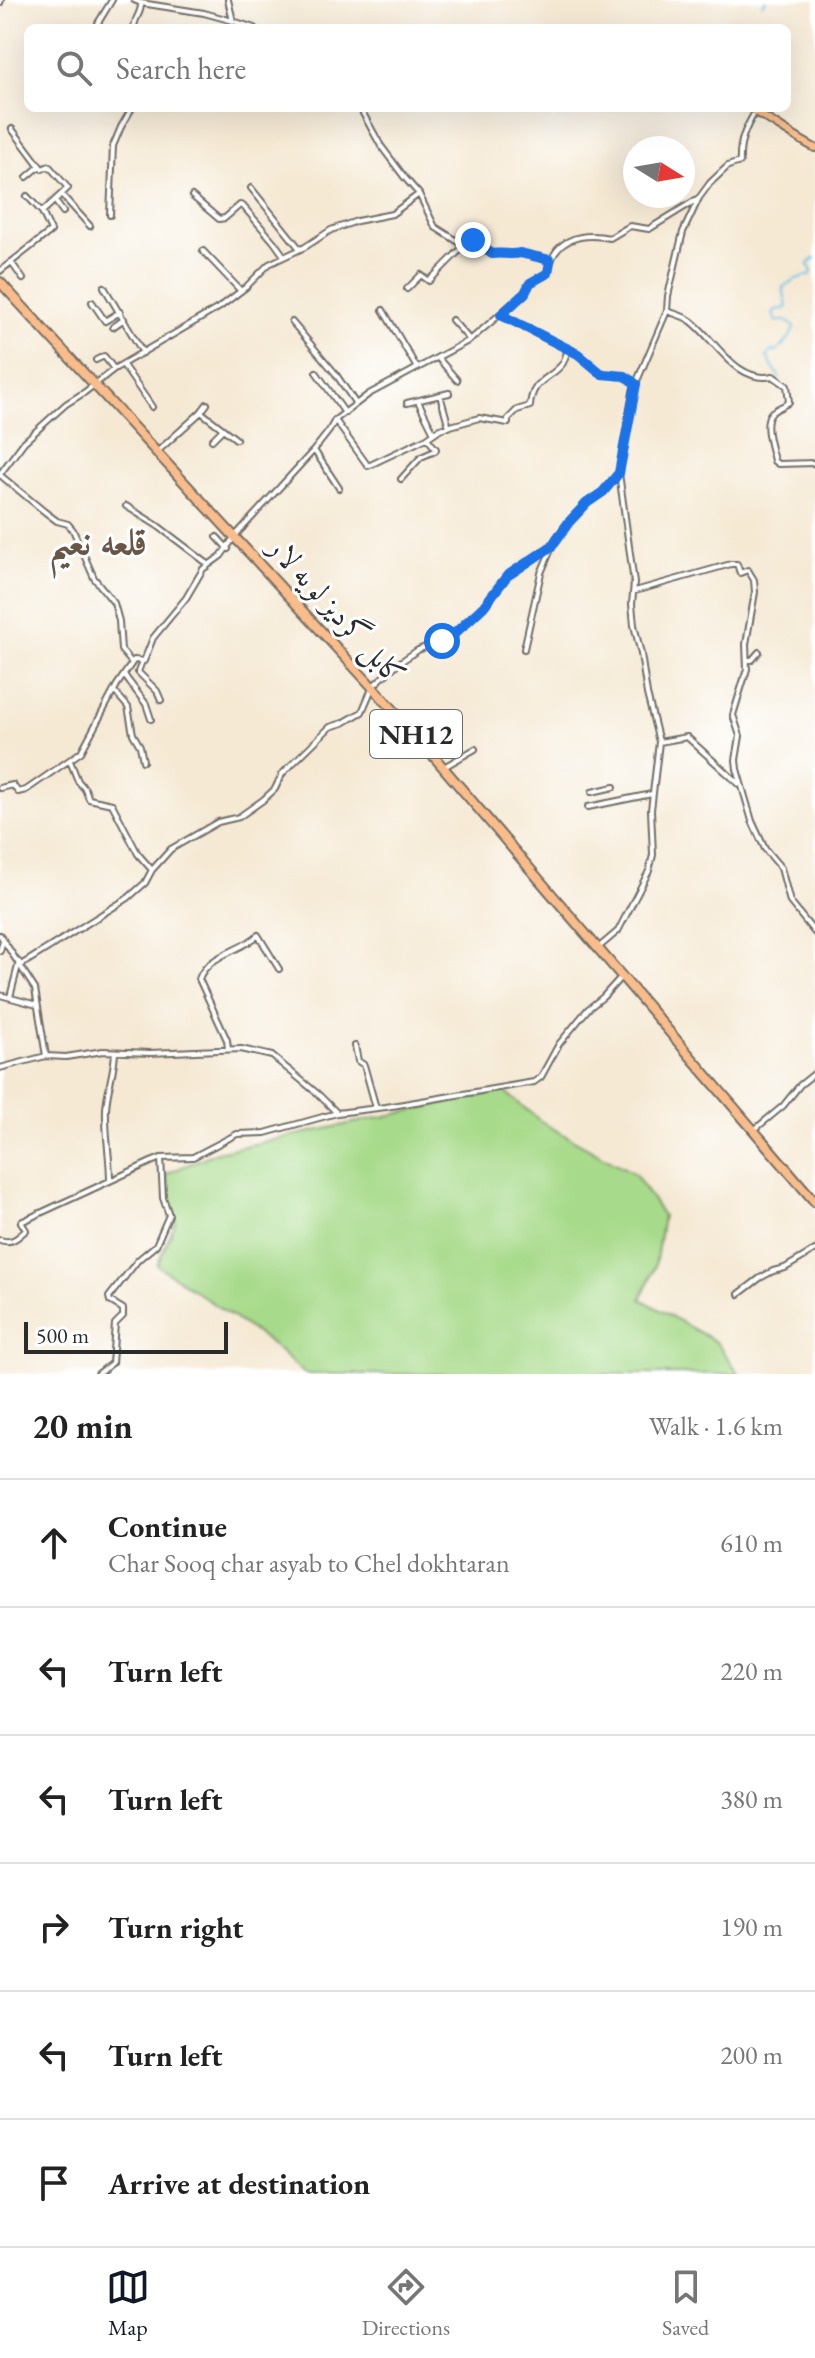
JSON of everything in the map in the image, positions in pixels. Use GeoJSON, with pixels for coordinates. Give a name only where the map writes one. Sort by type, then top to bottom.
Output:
{"type":"FeatureCollection","features":[{"type":"Feature","properties":{"kind":"highway","name":"کابل گردیز لویه لار"},"geometry":{"type":"LineString","coordinates":[[0,282],[373,686],[815,1202]]}},
{"type":"Feature","properties":{"kind":"main road"},"geometry":{"type":"LineString","coordinates":[[756,112],[815,148]]}},
{"type":"Feature","properties":{"kind":"street"},"geometry":{"type":"LineString","coordinates":[[98,23],[112,0]]}},
{"type":"Feature","properties":{"kind":"street"},"geometry":{"type":"LineString","coordinates":[[134,0],[204,13],[242,24]]}},
{"type":"Feature","properties":{"kind":"street"},"geometry":{"type":"LineString","coordinates":[[228,0],[233,21]]}},
{"type":"Feature","properties":{"kind":"street"},"geometry":{"type":"LineString","coordinates":[[137,24],[141,3]]}},
{"type":"Feature","properties":{"kind":"street"},"geometry":{"type":"LineString","coordinates":[[110,215],[113,146],[130,112]]}},
{"type":"Feature","properties":{"kind":"street"},"geometry":{"type":"LineString","coordinates":[[362,112],[381,146],[419,194],[435,227],[462,244]]}},
{"type":"Feature","properties":{"kind":"street"},"geometry":{"type":"LineString","coordinates":[[598,948],[618,931],[649,871],[653,855],[652,794],[659,742],[634,625],[632,604],[635,591],[619,473],[636,384],[667,311],[683,232],[710,183],[728,166],[740,162],[740,145],[752,112]]}},
{"type":"Feature","properties":{"kind":"street"},"geometry":{"type":"LineString","coordinates":[[12,129],[40,166],[43,169],[48,165],[68,188],[42,212]]}},
{"type":"Feature","properties":{"kind":"street"},"geometry":{"type":"LineString","coordinates":[[27,177],[40,166]]}},
{"type":"Feature","properties":{"kind":"street"},"geometry":{"type":"LineString","coordinates":[[251,188],[300,249]]}},
{"type":"Feature","properties":{"kind":"street"},"geometry":{"type":"LineString","coordinates":[[132,663],[121,650],[114,603],[94,578],[73,530],[45,512],[0,474],[24,442],[66,404],[114,369],[220,307],[269,264],[331,230],[392,214],[419,194]]}},
{"type":"Feature","properties":{"kind":"street"},"geometry":{"type":"LineString","coordinates":[[61,195],[90,226]]}},
{"type":"Feature","properties":{"kind":"street"},"geometry":{"type":"LineString","coordinates":[[0,271],[51,231],[42,212],[27,196]]}},
{"type":"Feature","properties":{"kind":"street"},"geometry":{"type":"LineString","coordinates":[[192,196],[219,219],[243,206],[284,256]]}},
{"type":"Feature","properties":{"kind":"street"},"geometry":{"type":"LineString","coordinates":[[161,700],[157,691],[138,672],[153,638],[186,598],[208,564],[228,549],[235,536],[314,450],[335,420],[369,394],[470,340],[525,293],[530,283],[548,273],[550,260],[575,237],[610,238],[630,226],[649,229],[699,198]]}},
{"type":"Feature","properties":{"kind":"street"},"geometry":{"type":"LineString","coordinates":[[55,201],[63,212]]}},
{"type":"Feature","properties":{"kind":"street"},"geometry":{"type":"LineString","coordinates":[[462,244],[473,240],[492,254],[520,253],[550,260]]}},
{"type":"Feature","properties":{"kind":"street"},"geometry":{"type":"LineString","coordinates":[[407,289],[421,275],[429,281],[462,248],[462,244]]}},
{"type":"Feature","properties":{"kind":"street"},"geometry":{"type":"LineString","coordinates":[[203,251],[241,291]]}},
{"type":"Feature","properties":{"kind":"street"},"geometry":{"type":"LineString","coordinates":[[11,262],[23,279]]}},
{"type":"Feature","properties":{"kind":"street"},"geometry":{"type":"LineString","coordinates":[[104,287],[143,353]]}},
{"type":"Feature","properties":{"kind":"street"},"geometry":{"type":"LineString","coordinates":[[92,302],[105,321],[120,312]]}},
{"type":"Feature","properties":{"kind":"street"},"geometry":{"type":"LineString","coordinates":[[383,310],[417,368]]}},
{"type":"Feature","properties":{"kind":"street"},"geometry":{"type":"LineString","coordinates":[[667,311],[691,321],[743,371],[758,377],[773,376],[787,386],[789,402],[769,417],[774,461],[778,464],[815,463]]}},
{"type":"Feature","properties":{"kind":"street"},"geometry":{"type":"LineString","coordinates":[[501,315],[578,354],[602,374],[625,376],[636,384]]}},
{"type":"Feature","properties":{"kind":"street"},"geometry":{"type":"LineString","coordinates":[[113,327],[125,319]]}},
{"type":"Feature","properties":{"kind":"street"},"geometry":{"type":"LineString","coordinates":[[452,320],[470,340]]}},
{"type":"Feature","properties":{"kind":"street"},"geometry":{"type":"LineString","coordinates":[[292,322],[335,373],[356,404]]}},
{"type":"Feature","properties":{"kind":"street"},"geometry":{"type":"LineString","coordinates":[[335,420],[368,466],[449,427],[479,418],[508,423],[517,410],[530,406],[529,401],[540,381],[562,366],[568,350]]}},
{"type":"Feature","properties":{"kind":"street"},"geometry":{"type":"LineString","coordinates":[[96,360],[104,356],[114,369]]}},
{"type":"Feature","properties":{"kind":"street"},"geometry":{"type":"LineString","coordinates":[[437,357],[457,380]]}},
{"type":"Feature","properties":{"kind":"street"},"geometry":{"type":"LineString","coordinates":[[123,365],[152,407]]}},
{"type":"Feature","properties":{"kind":"street"},"geometry":{"type":"LineString","coordinates":[[316,372],[345,413]]}},
{"type":"Feature","properties":{"kind":"street"},"geometry":{"type":"LineString","coordinates":[[407,403],[449,393]]}},
{"type":"Feature","properties":{"kind":"street"},"geometry":{"type":"LineString","coordinates":[[440,395],[449,427]]}},
{"type":"Feature","properties":{"kind":"street"},"geometry":{"type":"LineString","coordinates":[[418,401],[434,433]]}},
{"type":"Feature","properties":{"kind":"street"},"geometry":{"type":"LineString","coordinates":[[158,451],[207,404]]}},
{"type":"Feature","properties":{"kind":"street"},"geometry":{"type":"LineString","coordinates":[[201,412],[236,439]]}},
{"type":"Feature","properties":{"kind":"street"},"geometry":{"type":"LineString","coordinates":[[212,440],[223,429]]}},
{"type":"Feature","properties":{"kind":"street"},"geometry":{"type":"LineString","coordinates":[[401,479],[421,457],[436,449],[427,438]]}},
{"type":"Feature","properties":{"kind":"street"},"geometry":{"type":"LineString","coordinates":[[314,450],[339,488]]}},
{"type":"Feature","properties":{"kind":"street"},"geometry":{"type":"LineString","coordinates":[[524,649],[541,573],[552,546],[569,522],[619,473]]}},
{"type":"Feature","properties":{"kind":"street"},"geometry":{"type":"LineString","coordinates":[[126,506],[208,564]]}},
{"type":"Feature","properties":{"kind":"street"},"geometry":{"type":"LineString","coordinates":[[217,537],[228,549]]}},
{"type":"Feature","properties":{"kind":"street"},"geometry":{"type":"LineString","coordinates":[[10,997],[20,964],[128,898],[145,883],[171,849],[218,822],[239,817],[263,800],[275,789],[282,774],[330,727],[362,712],[373,686],[412,654],[452,636],[484,606],[507,576],[552,546]]}},
{"type":"Feature","properties":{"kind":"street"},"geometry":{"type":"LineString","coordinates":[[635,591],[731,564],[737,564],[740,573],[748,570],[754,580],[755,592],[746,644],[746,675],[733,715],[740,736],[736,760],[752,821],[765,849],[781,868],[790,902],[815,933]]}},
{"type":"Feature","properties":{"kind":"street"},"geometry":{"type":"LineString","coordinates":[[748,656],[752,660],[759,652]]}},
{"type":"Feature","properties":{"kind":"street"},"geometry":{"type":"LineString","coordinates":[[0,788],[13,785],[18,792],[26,790],[81,752],[134,660],[142,661]]}},
{"type":"Feature","properties":{"kind":"street"},"geometry":{"type":"LineString","coordinates":[[124,675],[146,704],[151,719]]}},
{"type":"Feature","properties":{"kind":"street"},"geometry":{"type":"LineString","coordinates":[[115,692],[128,707],[133,734],[143,761]]}},
{"type":"Feature","properties":{"kind":"street"},"geometry":{"type":"LineString","coordinates":[[659,742],[687,737],[741,785]]}},
{"type":"Feature","properties":{"kind":"street"},"geometry":{"type":"LineString","coordinates":[[444,767],[475,749]]}},
{"type":"Feature","properties":{"kind":"street"},"geometry":{"type":"LineString","coordinates":[[70,761],[89,799],[112,804],[138,854],[152,870]]}},
{"type":"Feature","properties":{"kind":"street"},"geometry":{"type":"LineString","coordinates":[[592,792],[614,787]]}},
{"type":"Feature","properties":{"kind":"street"},"geometry":{"type":"LineString","coordinates":[[588,807],[652,794]]}},
{"type":"Feature","properties":{"kind":"street"},"geometry":{"type":"LineString","coordinates":[[228,1049],[227,1040],[199,979],[200,973],[220,956],[247,944],[258,935],[279,969]]}},
{"type":"Feature","properties":{"kind":"street"},"geometry":{"type":"LineString","coordinates":[[1,938],[35,989],[46,1056]]}},
{"type":"Feature","properties":{"kind":"street"},"geometry":{"type":"LineString","coordinates":[[0,951],[1,938]]}},
{"type":"Feature","properties":{"kind":"street"},"geometry":{"type":"LineString","coordinates":[[0,1240],[10,1242],[16,1239],[26,1230],[21,1222],[161,1158],[193,1157],[237,1134],[265,1133],[337,1113],[534,1082],[541,1077],[559,1044],[588,1009],[622,976]]}},
{"type":"Feature","properties":{"kind":"street"},"geometry":{"type":"LineString","coordinates":[[0,995],[37,1005]]}},
{"type":"Feature","properties":{"kind":"street"},"geometry":{"type":"LineString","coordinates":[[355,1046],[358,1061],[364,1065],[376,1108]]}},
{"type":"Feature","properties":{"kind":"street"},"geometry":{"type":"LineString","coordinates":[[0,1068],[46,1056],[241,1049],[272,1056],[337,1113]]}},
{"type":"Feature","properties":{"kind":"street"},"geometry":{"type":"LineString","coordinates":[[110,1181],[106,1109],[114,1076],[115,1052]]}},
{"type":"Feature","properties":{"kind":"street"},"geometry":{"type":"LineString","coordinates":[[754,1130],[815,1073]]}},
{"type":"Feature","properties":{"kind":"street"},"geometry":{"type":"LineString","coordinates":[[98,1374],[112,1363],[115,1324],[123,1316],[123,1309],[109,1297],[138,1260],[156,1245],[169,1215],[163,1198],[161,1158]]}},
{"type":"Feature","properties":{"kind":"street"},"geometry":{"type":"LineString","coordinates":[[739,1294],[760,1278],[785,1268],[815,1250]]}},
{"type":"Feature","properties":{"kind":"green space"},"geometry":{"type":"Polygon","coordinates":[[[504,1091],[543,1123],[635,1174],[663,1216],[655,1266],[641,1299],[716,1342],[739,1374],[305,1374],[269,1342],[157,1265],[176,1222],[166,1174],[217,1152],[504,1091]]]}},
{"type":"Feature","properties":{"kind":"waterway"},"geometry":{"type":"LineString","coordinates":[[762,4],[766,0]]}},
{"type":"Feature","properties":{"kind":"waterway"},"geometry":{"type":"LineString","coordinates":[[780,379],[767,357],[785,343],[794,326],[786,321],[776,321],[773,314],[776,310],[787,308],[783,287],[811,275],[808,264],[815,258]]}},
{"type":"Feature","properties":{"kind":"district","name":"قلعه نعيم"},"geometry":{"type":"Point","coordinates":[98,541]}},
{"type":"Feature","properties":{"kind":"route"},"geometry":{"type":"LineString","coordinates":[[442,641],[452,636],[484,606],[507,576],[552,546],[569,522],[619,473],[636,384],[625,376],[602,374],[578,354],[501,315],[525,293],[530,283],[548,273],[550,260],[520,253],[492,254],[473,240]]}}]}
